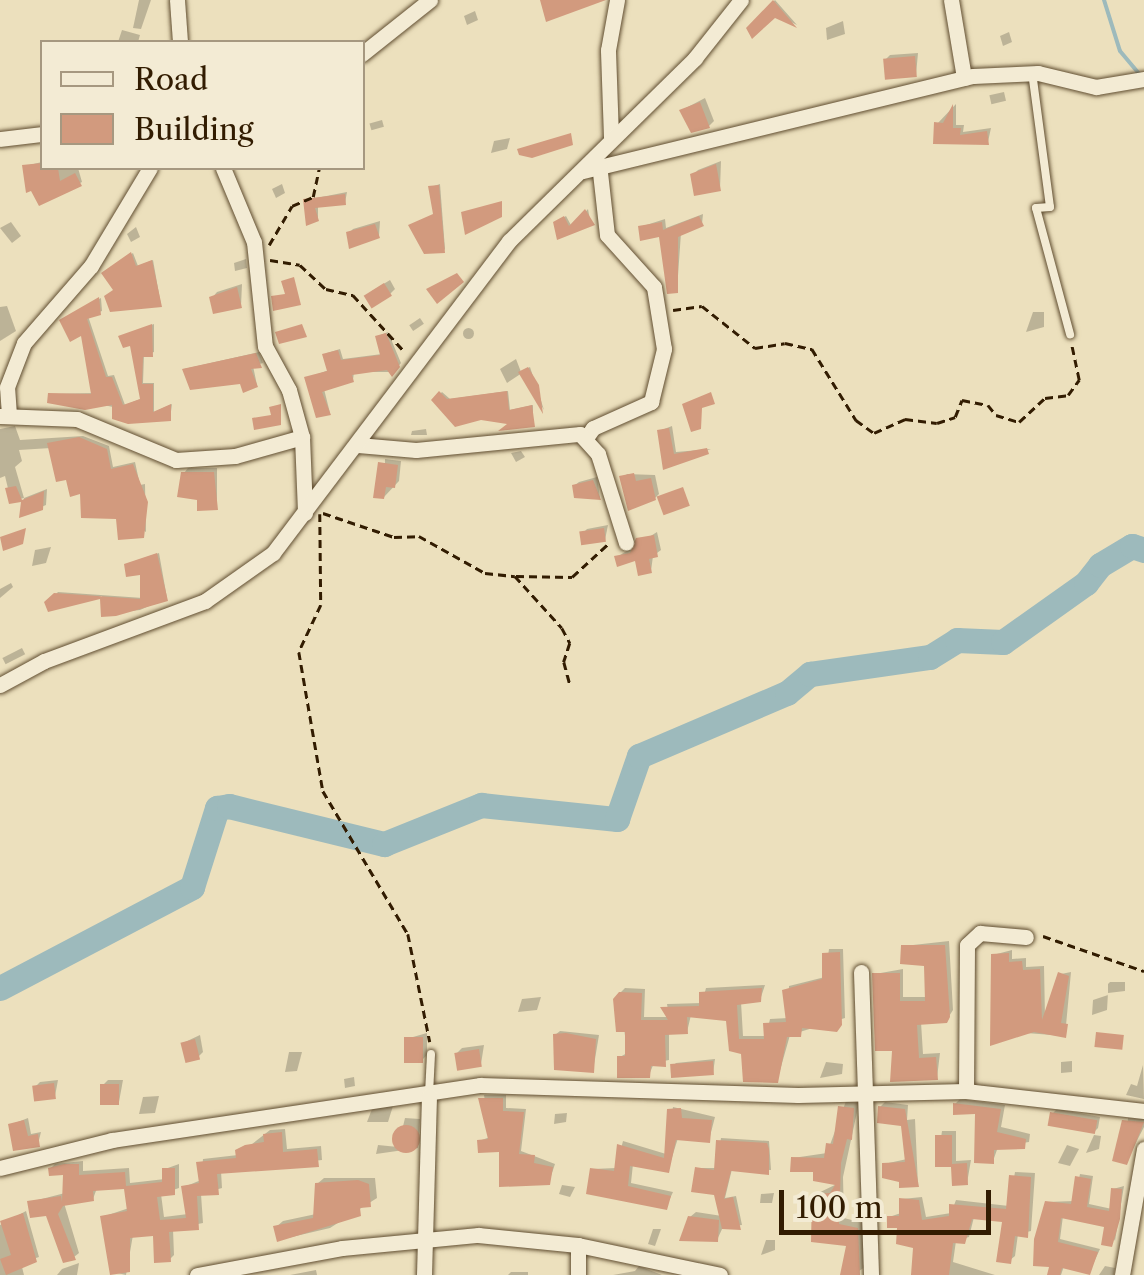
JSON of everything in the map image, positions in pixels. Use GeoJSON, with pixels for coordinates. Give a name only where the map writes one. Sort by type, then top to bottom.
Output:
{"type":"FeatureCollection","features":[{"type":"Feature","properties":{"kind":"street"},"geometry":{"type":"LineString","coordinates":[[177,0],[180,40]]}},
{"type":"Feature","properties":{"kind":"street"},"geometry":{"type":"LineString","coordinates":[[365,52],[430,0]]}},
{"type":"Feature","properties":{"kind":"street"},"geometry":{"type":"LineString","coordinates":[[610,137],[608,50],[617,0]]}},
{"type":"Feature","properties":{"kind":"street"},"geometry":{"type":"LineString","coordinates":[[0,685],[44,660],[205,601],[272,553],[312,511],[509,240],[695,58],[740,0]]}},
{"type":"Feature","properties":{"kind":"street"},"geometry":{"type":"LineString","coordinates":[[951,0],[964,78]]}},
{"type":"Feature","properties":{"kind":"street"},"geometry":{"type":"LineString","coordinates":[[578,173],[599,164],[801,122],[964,78],[1032,72],[1096,87],[1144,78]]}},
{"type":"Feature","properties":{"kind":"street"},"geometry":{"type":"LineString","coordinates":[[0,138],[40,134]]}},
{"type":"Feature","properties":{"kind":"street"},"geometry":{"type":"LineString","coordinates":[[586,438],[592,428],[651,402],[653,383],[662,373],[662,311],[654,287],[611,246],[600,208],[599,164]]}},
{"type":"Feature","properties":{"kind":"street"},"geometry":{"type":"LineString","coordinates":[[149,170],[90,266],[24,343],[7,387],[5,416],[77,419],[176,460],[235,456],[302,437]]}},
{"type":"Feature","properties":{"kind":"street"},"geometry":{"type":"LineString","coordinates":[[224,170],[244,210],[257,266],[260,330],[302,437],[312,511]]}},
{"type":"Feature","properties":{"kind":"street"},"geometry":{"type":"LineString","coordinates":[[358,445],[416,450],[518,436],[586,438]]}},
{"type":"Feature","properties":{"kind":"street"},"geometry":{"type":"LineString","coordinates":[[586,438],[604,467],[626,543]]}},
{"type":"Feature","properties":{"kind":"street"},"geometry":{"type":"LineString","coordinates":[[966,1091],[967,946],[980,933],[1026,937]]}},
{"type":"Feature","properties":{"kind":"street"},"geometry":{"type":"LineString","coordinates":[[861,972],[871,1275]]}},
{"type":"Feature","properties":{"kind":"street"},"geometry":{"type":"LineString","coordinates":[[0,1168],[112,1140],[480,1085],[863,1095],[966,1091],[1144,1111]]}},
{"type":"Feature","properties":{"kind":"street"},"geometry":{"type":"LineString","coordinates":[[424,1275],[429,1095]]}},
{"type":"Feature","properties":{"kind":"street"},"geometry":{"type":"LineString","coordinates":[[1122,1275],[1144,1149]]}},
{"type":"Feature","properties":{"kind":"street"},"geometry":{"type":"LineString","coordinates":[[197,1275],[257,1270],[424,1238],[514,1236],[578,1245],[720,1275]]}},
{"type":"Feature","properties":{"kind":"street"},"geometry":{"type":"LineString","coordinates":[[578,1245],[578,1275]]}},
{"type":"Feature","properties":{"kind":"lane"},"geometry":{"type":"LineString","coordinates":[[1032,72],[1050,207],[1036,208],[1070,334]]}},
{"type":"Feature","properties":{"kind":"lane"},"geometry":{"type":"LineString","coordinates":[[429,1095],[431,1054]]}},
{"type":"Feature","properties":{"kind":"path"},"geometry":{"type":"LineString","coordinates":[[257,266],[292,206],[312,197],[319,170]]}},
{"type":"Feature","properties":{"kind":"path"},"geometry":{"type":"LineString","coordinates":[[257,266],[285,259],[326,289],[353,294],[382,321],[415,368]]}},
{"type":"Feature","properties":{"kind":"path"},"geometry":{"type":"LineString","coordinates":[[662,311],[702,306],[755,348],[785,343],[812,349],[856,420],[874,433],[906,419],[937,423],[954,416],[962,400],[988,404],[996,415],[1019,422],[1045,398],[1068,395],[1079,380],[1070,334]]}},
{"type":"Feature","properties":{"kind":"path"},"geometry":{"type":"LineString","coordinates":[[431,1054],[420,970],[408,934],[323,790],[299,652],[321,605],[312,511],[394,537],[419,536],[485,573],[572,578],[608,544],[618,518]]}},
{"type":"Feature","properties":{"kind":"path"},"geometry":{"type":"LineString","coordinates":[[514,576],[562,628],[570,643],[564,662],[570,685]]}},
{"type":"Feature","properties":{"kind":"path"},"geometry":{"type":"LineString","coordinates":[[1026,937],[1064,940],[1098,960],[1144,971]]}},
{"type":"Feature","properties":{"kind":"building"},"geometry":{"type":"Polygon","coordinates":[[[540,0],[606,0],[546,22],[540,0]]]}},
{"type":"Feature","properties":{"kind":"building"},"geometry":{"type":"Polygon","coordinates":[[[773,0],[797,28],[775,18],[752,39],[746,28],[773,0]]]}},
{"type":"Feature","properties":{"kind":"building"},"geometry":{"type":"Polygon","coordinates":[[[915,56],[917,77],[885,80],[883,59],[915,56]]]}},
{"type":"Feature","properties":{"kind":"building"},"geometry":{"type":"Polygon","coordinates":[[[700,102],[710,128],[691,133],[679,110],[700,102]]]}},
{"type":"Feature","properties":{"kind":"building"},"geometry":{"type":"Polygon","coordinates":[[[953,104],[953,128],[961,128],[960,135],[987,131],[989,145],[933,144],[934,122],[943,123],[953,104]]]}},
{"type":"Feature","properties":{"kind":"building"},"geometry":{"type":"Polygon","coordinates":[[[571,133],[573,145],[532,158],[519,155],[517,149],[571,133]]]}},
{"type":"Feature","properties":{"kind":"building"},"geometry":{"type":"Polygon","coordinates":[[[40,163],[40,170],[58,170],[60,181],[75,173],[82,186],[39,206],[31,191],[26,193],[22,165],[40,163]]]}},
{"type":"Feature","properties":{"kind":"building"},"geometry":{"type":"Polygon","coordinates":[[[716,164],[721,191],[694,196],[690,174],[716,164]]]}},
{"type":"Feature","properties":{"kind":"building"},"geometry":{"type":"Polygon","coordinates":[[[439,185],[445,253],[424,254],[408,225],[433,214],[428,186],[439,185]]]}},
{"type":"Feature","properties":{"kind":"building"},"geometry":{"type":"Polygon","coordinates":[[[345,194],[346,205],[315,208],[319,221],[306,226],[303,199],[345,194]]]}},
{"type":"Feature","properties":{"kind":"building"},"geometry":{"type":"Polygon","coordinates":[[[502,201],[502,217],[465,235],[461,212],[502,201]]]}},
{"type":"Feature","properties":{"kind":"building"},"geometry":{"type":"Polygon","coordinates":[[[585,209],[595,225],[557,240],[553,222],[564,216],[569,226],[585,209]]]}},
{"type":"Feature","properties":{"kind":"building"},"geometry":{"type":"Polygon","coordinates":[[[699,216],[704,226],[678,237],[678,293],[667,294],[659,237],[640,241],[638,226],[662,222],[663,230],[699,216]]]}},
{"type":"Feature","properties":{"kind":"building"},"geometry":{"type":"Polygon","coordinates":[[[375,224],[380,238],[349,249],[346,232],[375,224]]]}},
{"type":"Feature","properties":{"kind":"building"},"geometry":{"type":"Polygon","coordinates":[[[131,252],[136,266],[152,260],[162,307],[110,312],[104,296],[113,290],[101,273],[131,252]]]}},
{"type":"Feature","properties":{"kind":"building"},"geometry":{"type":"Polygon","coordinates":[[[457,273],[464,282],[437,304],[426,289],[457,273]]]}},
{"type":"Feature","properties":{"kind":"building"},"geometry":{"type":"Polygon","coordinates":[[[294,277],[301,305],[273,311],[271,296],[285,294],[281,281],[294,277]]]}},
{"type":"Feature","properties":{"kind":"building"},"geometry":{"type":"Polygon","coordinates":[[[384,283],[392,296],[372,308],[364,296],[384,283]]]}},
{"type":"Feature","properties":{"kind":"building"},"geometry":{"type":"Polygon","coordinates":[[[237,287],[242,308],[213,314],[209,297],[237,287]]]}},
{"type":"Feature","properties":{"kind":"building"},"geometry":{"type":"Polygon","coordinates":[[[99,297],[101,315],[87,319],[106,377],[112,377],[123,405],[140,399],[130,346],[123,348],[118,336],[152,324],[153,357],[143,357],[142,384],[153,384],[153,412],[171,404],[171,421],[128,424],[112,419],[112,405],[85,410],[47,403],[48,393],[91,394],[81,336],[70,342],[59,320],[99,297]]]}},
{"type":"Feature","properties":{"kind":"building"},"geometry":{"type":"Polygon","coordinates":[[[302,324],[307,337],[279,344],[275,332],[302,324]]]}},
{"type":"Feature","properties":{"kind":"building"},"geometry":{"type":"Polygon","coordinates":[[[386,333],[400,367],[392,377],[387,370],[352,375],[354,382],[322,392],[331,415],[316,418],[304,377],[327,371],[322,354],[338,350],[341,360],[380,355],[375,336],[386,333]]]}},
{"type":"Feature","properties":{"kind":"building"},"geometry":{"type":"Polygon","coordinates":[[[256,353],[262,368],[251,369],[258,387],[243,393],[240,384],[190,390],[182,369],[256,353]]]}},
{"type":"Feature","properties":{"kind":"building"},"geometry":{"type":"Polygon","coordinates":[[[528,367],[539,385],[543,414],[518,372],[528,367]]]}},
{"type":"Feature","properties":{"kind":"building"},"geometry":{"type":"Polygon","coordinates":[[[439,391],[447,399],[507,391],[509,410],[532,405],[535,427],[498,431],[507,424],[481,420],[455,427],[431,400],[439,391]]]}},
{"type":"Feature","properties":{"kind":"building"},"geometry":{"type":"Polygon","coordinates":[[[711,392],[715,404],[702,408],[701,429],[691,432],[682,404],[711,392]]]}},
{"type":"Feature","properties":{"kind":"building"},"geometry":{"type":"Polygon","coordinates":[[[281,404],[281,425],[254,430],[252,418],[271,415],[269,407],[281,404]]]}},
{"type":"Feature","properties":{"kind":"building"},"geometry":{"type":"Polygon","coordinates":[[[669,428],[674,454],[707,448],[709,454],[663,470],[657,430],[669,428]]]}},
{"type":"Feature","properties":{"kind":"building"},"geometry":{"type":"Polygon","coordinates":[[[79,437],[107,449],[111,469],[133,464],[148,502],[144,538],[118,540],[116,519],[81,518],[80,494],[70,497],[66,480],[56,482],[47,443],[79,437]]]}},
{"type":"Feature","properties":{"kind":"building"},"geometry":{"type":"Polygon","coordinates":[[[378,462],[398,465],[395,488],[386,487],[384,499],[373,498],[378,462]]]}},
{"type":"Feature","properties":{"kind":"building"},"geometry":{"type":"Polygon","coordinates":[[[181,472],[214,472],[218,510],[197,511],[197,500],[177,497],[181,472]]]}},
{"type":"Feature","properties":{"kind":"building"},"geometry":{"type":"Polygon","coordinates":[[[634,473],[636,481],[651,478],[656,500],[628,511],[619,476],[634,473]]]}},
{"type":"Feature","properties":{"kind":"building"},"geometry":{"type":"Polygon","coordinates":[[[593,480],[601,500],[574,498],[572,485],[593,480]]]}},
{"type":"Feature","properties":{"kind":"building"},"geometry":{"type":"Polygon","coordinates":[[[16,486],[22,500],[44,491],[43,510],[19,518],[21,502],[9,504],[5,488],[16,486]]]}},
{"type":"Feature","properties":{"kind":"building"},"geometry":{"type":"Polygon","coordinates":[[[683,487],[690,506],[664,515],[657,497],[683,487]]]}},
{"type":"Feature","properties":{"kind":"building"},"geometry":{"type":"Polygon","coordinates":[[[26,528],[23,544],[3,551],[0,537],[26,528]]]}},
{"type":"Feature","properties":{"kind":"building"},"geometry":{"type":"Polygon","coordinates":[[[604,528],[606,542],[581,545],[579,531],[604,528]]]}},
{"type":"Feature","properties":{"kind":"building"},"geometry":{"type":"Polygon","coordinates":[[[654,535],[658,557],[649,559],[652,573],[638,576],[635,561],[617,567],[614,556],[630,553],[636,538],[654,535]]]}},
{"type":"Feature","properties":{"kind":"building"},"geometry":{"type":"Polygon","coordinates":[[[157,553],[168,601],[116,616],[101,617],[100,599],[48,612],[44,602],[54,593],[140,599],[140,575],[126,577],[124,564],[157,553]]]}},
{"type":"Feature","properties":{"kind":"building"},"geometry":{"type":"Polygon","coordinates":[[[901,945],[945,945],[950,1017],[947,1023],[917,1025],[919,1058],[936,1057],[938,1080],[890,1082],[892,1051],[875,1051],[872,973],[900,973],[900,1001],[925,1001],[924,966],[900,964],[901,945]]]}},
{"type":"Feature","properties":{"kind":"building"},"geometry":{"type":"Polygon","coordinates":[[[840,952],[842,1025],[837,1032],[802,1028],[801,1037],[787,1037],[778,1083],[743,1082],[741,1054],[729,1051],[726,1021],[687,1017],[688,1034],[665,1035],[666,1067],[651,1066],[650,1078],[617,1078],[617,1056],[625,1056],[625,1032],[616,1032],[613,999],[619,992],[642,993],[641,1020],[668,1020],[660,1007],[699,1006],[699,992],[762,988],[761,1002],[737,1005],[739,1039],[764,1039],[763,1023],[786,1022],[782,990],[822,979],[822,953],[840,952]]]}},
{"type":"Feature","properties":{"kind":"building"},"geometry":{"type":"Polygon","coordinates":[[[1009,953],[1009,962],[1022,961],[1023,970],[1040,969],[1042,1020],[1058,972],[1069,976],[1061,1023],[1068,1024],[1066,1038],[1034,1032],[990,1046],[991,954],[1009,953]]]}},
{"type":"Feature","properties":{"kind":"building"},"geometry":{"type":"Polygon","coordinates":[[[1096,1032],[1124,1035],[1122,1050],[1094,1047],[1096,1032]]]}},
{"type":"Feature","properties":{"kind":"building"},"geometry":{"type":"Polygon","coordinates":[[[553,1034],[596,1039],[594,1073],[554,1070],[553,1034]]]}},
{"type":"Feature","properties":{"kind":"building"},"geometry":{"type":"Polygon","coordinates":[[[404,1037],[423,1037],[423,1063],[404,1063],[404,1037]]]}},
{"type":"Feature","properties":{"kind":"building"},"geometry":{"type":"Polygon","coordinates":[[[195,1039],[200,1059],[186,1063],[180,1043],[195,1039]]]}},
{"type":"Feature","properties":{"kind":"building"},"geometry":{"type":"Polygon","coordinates":[[[479,1049],[482,1067],[457,1071],[454,1053],[479,1049]]]}},
{"type":"Feature","properties":{"kind":"building"},"geometry":{"type":"Polygon","coordinates":[[[713,1061],[714,1075],[671,1078],[670,1064],[713,1061]]]}},
{"type":"Feature","properties":{"kind":"building"},"geometry":{"type":"Polygon","coordinates":[[[54,1083],[56,1099],[34,1102],[32,1086],[54,1083]]]}},
{"type":"Feature","properties":{"kind":"building"},"geometry":{"type":"Polygon","coordinates":[[[100,1084],[119,1084],[119,1105],[100,1105],[100,1084]]]}},
{"type":"Feature","properties":{"kind":"building"},"geometry":{"type":"Polygon","coordinates":[[[478,1098],[503,1098],[503,1111],[524,1112],[519,1154],[535,1155],[534,1163],[553,1167],[550,1185],[499,1187],[499,1152],[478,1153],[477,1140],[488,1139],[478,1098]]]}},
{"type":"Feature","properties":{"kind":"building"},"geometry":{"type":"Polygon","coordinates":[[[953,1103],[1001,1109],[997,1132],[1026,1139],[1025,1149],[994,1150],[994,1164],[974,1163],[975,1114],[953,1115],[953,1103]]]}},
{"type":"Feature","properties":{"kind":"building"},"geometry":{"type":"Polygon","coordinates":[[[838,1106],[854,1108],[852,1140],[847,1139],[841,1163],[839,1224],[858,1228],[860,1275],[840,1275],[846,1246],[811,1242],[812,1194],[830,1193],[835,1185],[813,1181],[813,1172],[790,1172],[791,1157],[824,1158],[826,1143],[833,1144],[838,1106]]]}},
{"type":"Feature","properties":{"kind":"building"},"geometry":{"type":"Polygon","coordinates":[[[878,1106],[905,1109],[919,1187],[899,1188],[899,1182],[882,1178],[882,1163],[905,1162],[901,1126],[877,1123],[878,1106]]]}},
{"type":"Feature","properties":{"kind":"building"},"geometry":{"type":"Polygon","coordinates":[[[681,1108],[682,1118],[712,1120],[710,1143],[676,1140],[669,1173],[630,1166],[628,1186],[671,1196],[667,1210],[586,1194],[590,1168],[614,1171],[617,1144],[664,1158],[667,1109],[681,1108]]]}},
{"type":"Feature","properties":{"kind":"building"},"geometry":{"type":"Polygon","coordinates":[[[1050,1112],[1097,1120],[1095,1134],[1048,1126],[1050,1112]]]}},
{"type":"Feature","properties":{"kind":"building"},"geometry":{"type":"Polygon","coordinates":[[[24,1120],[28,1136],[38,1134],[40,1147],[13,1151],[8,1124],[24,1120]]]}},
{"type":"Feature","properties":{"kind":"building"},"geometry":{"type":"Polygon","coordinates":[[[1122,1120],[1144,1122],[1127,1165],[1112,1161],[1122,1120]]]}},
{"type":"Feature","properties":{"kind":"building"},"geometry":{"type":"Polygon","coordinates":[[[406,1125],[416,1129],[420,1139],[416,1149],[406,1153],[396,1149],[392,1139],[396,1129],[406,1125]]]}},
{"type":"Feature","properties":{"kind":"building"},"geometry":{"type":"Polygon","coordinates":[[[282,1132],[283,1152],[317,1149],[319,1167],[217,1174],[219,1195],[197,1196],[199,1230],[169,1232],[171,1262],[154,1263],[153,1236],[130,1238],[130,1272],[110,1275],[100,1216],[127,1211],[124,1189],[93,1191],[94,1201],[63,1206],[58,1214],[76,1260],[63,1263],[46,1216],[30,1218],[27,1201],[61,1196],[62,1202],[63,1175],[49,1176],[48,1168],[79,1164],[79,1175],[125,1172],[126,1186],[162,1182],[162,1168],[175,1168],[175,1195],[157,1197],[160,1220],[186,1218],[181,1186],[199,1183],[196,1162],[236,1158],[235,1150],[264,1142],[263,1134],[282,1132]]]}},
{"type":"Feature","properties":{"kind":"building"},"geometry":{"type":"Polygon","coordinates":[[[935,1135],[952,1135],[952,1164],[967,1163],[968,1185],[952,1186],[951,1167],[935,1167],[935,1135]]]}},
{"type":"Feature","properties":{"kind":"building"},"geometry":{"type":"Polygon","coordinates":[[[716,1140],[767,1143],[769,1149],[769,1175],[731,1171],[724,1199],[733,1197],[741,1230],[722,1229],[714,1195],[691,1192],[695,1167],[714,1170],[716,1140]]]}},
{"type":"Feature","properties":{"kind":"building"},"geometry":{"type":"Polygon","coordinates":[[[1009,1175],[1031,1177],[1028,1238],[1015,1236],[1011,1264],[996,1262],[1002,1222],[972,1219],[965,1244],[953,1243],[949,1275],[911,1275],[913,1248],[896,1244],[897,1228],[887,1228],[887,1216],[899,1216],[899,1198],[919,1200],[922,1220],[949,1216],[949,1204],[1006,1209],[1009,1175]]]}},
{"type":"Feature","properties":{"kind":"building"},"geometry":{"type":"Polygon","coordinates":[[[1075,1176],[1091,1179],[1087,1207],[1109,1211],[1111,1188],[1122,1189],[1120,1219],[1112,1247],[1101,1245],[1104,1227],[1061,1218],[1058,1242],[1098,1252],[1090,1275],[1062,1268],[1060,1275],[1047,1275],[1049,1267],[1033,1266],[1034,1239],[1045,1201],[1071,1204],[1075,1176]]]}},
{"type":"Feature","properties":{"kind":"building"},"geometry":{"type":"Polygon","coordinates":[[[358,1180],[369,1184],[371,1207],[360,1208],[361,1216],[277,1242],[273,1226],[313,1218],[315,1183],[358,1180]]]}},
{"type":"Feature","properties":{"kind":"building"},"geometry":{"type":"Polygon","coordinates":[[[23,1213],[37,1262],[6,1275],[0,1259],[11,1255],[0,1221],[23,1213]]]}},
{"type":"Feature","properties":{"kind":"building"},"geometry":{"type":"Polygon","coordinates":[[[688,1216],[719,1220],[718,1242],[679,1241],[688,1216]]]}},
{"type":"Feature","properties":{"kind":"waterway"},"geometry":{"type":"LineString","coordinates":[[1104,0],[1120,51],[1140,75]]}},
{"type":"Feature","properties":{"kind":"waterway"},"geometry":{"type":"LineString","coordinates":[[0,988],[192,887],[217,808],[229,806],[384,844],[481,805],[617,819],[639,756],[787,693],[810,674],[930,657],[957,640],[1003,642],[1086,583],[1100,565],[1132,546],[1144,550]]}}]}
